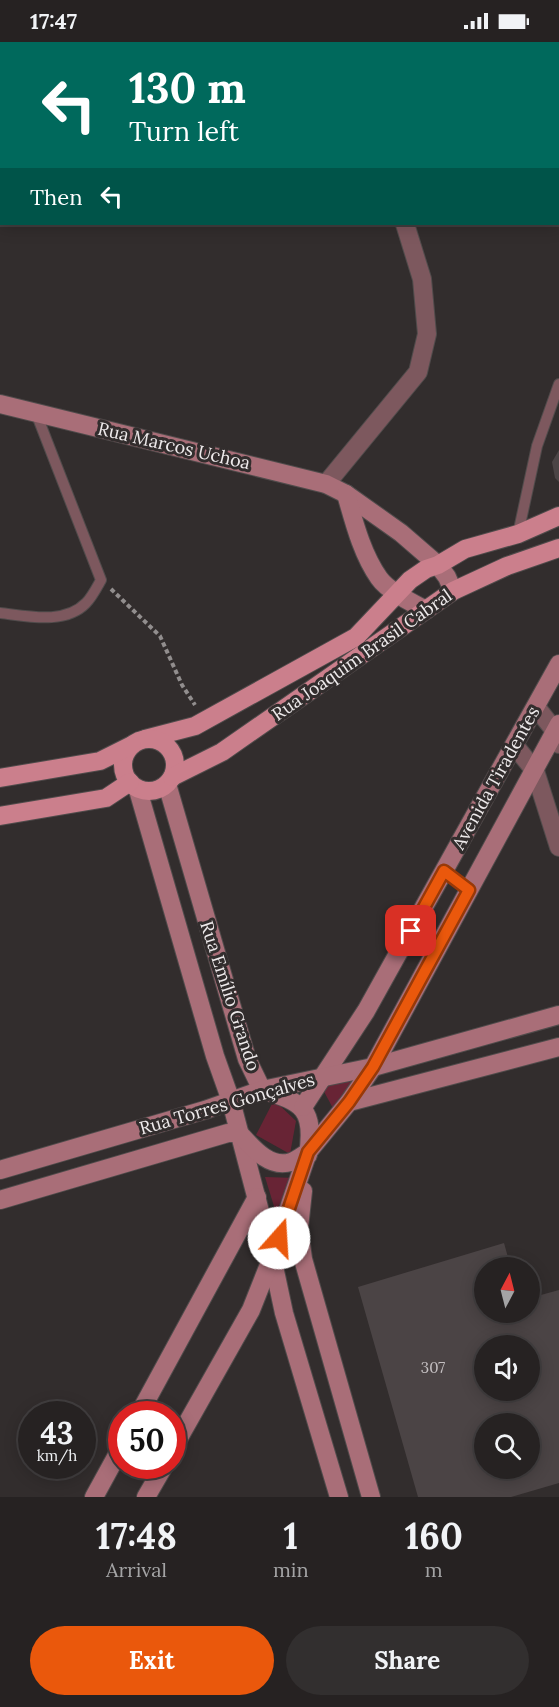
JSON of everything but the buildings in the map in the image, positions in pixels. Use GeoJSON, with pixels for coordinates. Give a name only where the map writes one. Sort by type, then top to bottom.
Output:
{"type":"FeatureCollection","features":[{"type":"Feature","properties":{"kind":"main road","name":"Rua Marcos Uchoa"},"geometry":{"type":"LineString","coordinates":[[0,404],[326,484],[346,494],[400,533],[438,565],[453,591]]}},
{"type":"Feature","properties":{"kind":"main road"},"geometry":{"type":"LineString","coordinates":[[346,494],[355,526],[380,580],[398,594],[426,610]]}},
{"type":"Feature","properties":{"kind":"main road","name":"Rua Joaquim Brasil Cabral"},"geometry":{"type":"LineString","coordinates":[[0,778],[100,761],[141,741],[195,726],[356,637],[417,573],[438,565],[465,549],[518,534],[559,516]]}},
{"type":"Feature","properties":{"kind":"main road","name":"Rua Joaquim Brasil Cabral"},"geometry":{"type":"LineString","coordinates":[[169,780],[222,752],[453,591],[507,566],[559,548]]}},
{"type":"Feature","properties":{"kind":"main road","name":"Avenida Tiradentes"},"geometry":{"type":"LineString","coordinates":[[303,1107],[366,1011],[559,664]]}},
{"type":"Feature","properties":{"kind":"main road","name":"Avenida Tiradentes"},"geometry":{"type":"LineString","coordinates":[[186,1425],[251,1310],[308,1152],[349,1102],[373,1067],[558,733]]}},
{"type":"Feature","properties":{"kind":"main road"},"geometry":{"type":"LineString","coordinates":[[153,739],[168,747],[175,761],[169,780],[152,791],[134,786],[125,776],[123,760],[126,752],[141,741],[153,739]]}},
{"type":"Feature","properties":{"kind":"main road","name":"Rua Emílio Grando"},"geometry":{"type":"LineString","coordinates":[[169,780],[247,1059],[262,1090],[293,1100],[303,1107]]}},
{"type":"Feature","properties":{"kind":"main road"},"geometry":{"type":"LineString","coordinates":[[0,816],[106,798],[134,786]]}},
{"type":"Feature","properties":{"kind":"main road","name":"Rua Emílio Grando"},"geometry":{"type":"LineString","coordinates":[[134,786],[214,1056],[231,1101],[257,1197],[284,1313],[339,1497]]}},
{"type":"Feature","properties":{"kind":"main road"},"geometry":{"type":"LineString","coordinates":[[444,871],[469,890]]}},
{"type":"Feature","properties":{"kind":"main road","name":"Rua Torres Gonçalves"},"geometry":{"type":"LineString","coordinates":[[0,1170],[262,1090],[373,1067],[559,1015]]}},
{"type":"Feature","properties":{"kind":"main road"},"geometry":{"type":"LineString","coordinates":[[349,1102],[559,1047]]}},
{"type":"Feature","properties":{"kind":"main road"},"geometry":{"type":"LineString","coordinates":[[303,1107],[309,1122],[311,1137],[299,1228],[303,1259],[371,1497]]}},
{"type":"Feature","properties":{"kind":"main road","name":"Rua Torres Gonçalves"},"geometry":{"type":"LineString","coordinates":[[0,1200],[228,1133],[239,1132],[256,1152],[268,1160],[291,1162],[308,1152]]}},
{"type":"Feature","properties":{"kind":"main road"},"geometry":{"type":"LineString","coordinates":[[145,1401],[257,1197]]}},
{"type":"Feature","properties":{"kind":"main road"},"geometry":{"type":"LineString","coordinates":[[251,1310],[284,1313]]}},
{"type":"Feature","properties":{"kind":"main road"},"geometry":{"type":"LineString","coordinates":[[94,1497],[108,1472]]}},
{"type":"Feature","properties":{"kind":"main road"},"geometry":{"type":"LineString","coordinates":[[146,1497],[156,1479]]}},
{"type":"Feature","properties":{"kind":"street"},"geometry":{"type":"LineString","coordinates":[[326,484],[418,372],[427,334],[422,279],[405,225]]}},
{"type":"Feature","properties":{"kind":"street"},"geometry":{"type":"LineString","coordinates":[[536,706],[558,733]]}},
{"type":"Feature","properties":{"kind":"street"},"geometry":{"type":"LineString","coordinates":[[515,746],[535,771],[559,847]]}},
{"type":"Feature","properties":{"kind":"lane"},"geometry":{"type":"LineString","coordinates":[[518,534],[537,446],[559,384]]}},
{"type":"Feature","properties":{"kind":"lane"},"geometry":{"type":"LineString","coordinates":[[0,613],[33,617],[63,616],[86,604],[101,580],[36,413]]}},
{"type":"Feature","properties":{"kind":"path"},"geometry":{"type":"LineString","coordinates":[[101,580],[159,636],[182,685]]}},
{"type":"Feature","properties":{"kind":"shaded area"},"geometry":{"type":"Polygon","coordinates":[[[355,1075],[336,1114],[320,1084],[355,1075]]]}},
{"type":"Feature","properties":{"kind":"shaded area"},"geometry":{"type":"Polygon","coordinates":[[[274,1100],[296,1121],[290,1154],[256,1135],[274,1100]]]}},
{"type":"Feature","properties":{"kind":"shaded area"},"geometry":{"type":"Polygon","coordinates":[[[265,1177],[296,1178],[277,1216],[265,1177]]]}},
{"type":"Feature","properties":{"kind":"route"},"geometry":{"type":"LineString","coordinates":[[279,1238],[308,1152],[349,1102],[373,1067],[469,890],[444,871],[411,931]]}}]}
